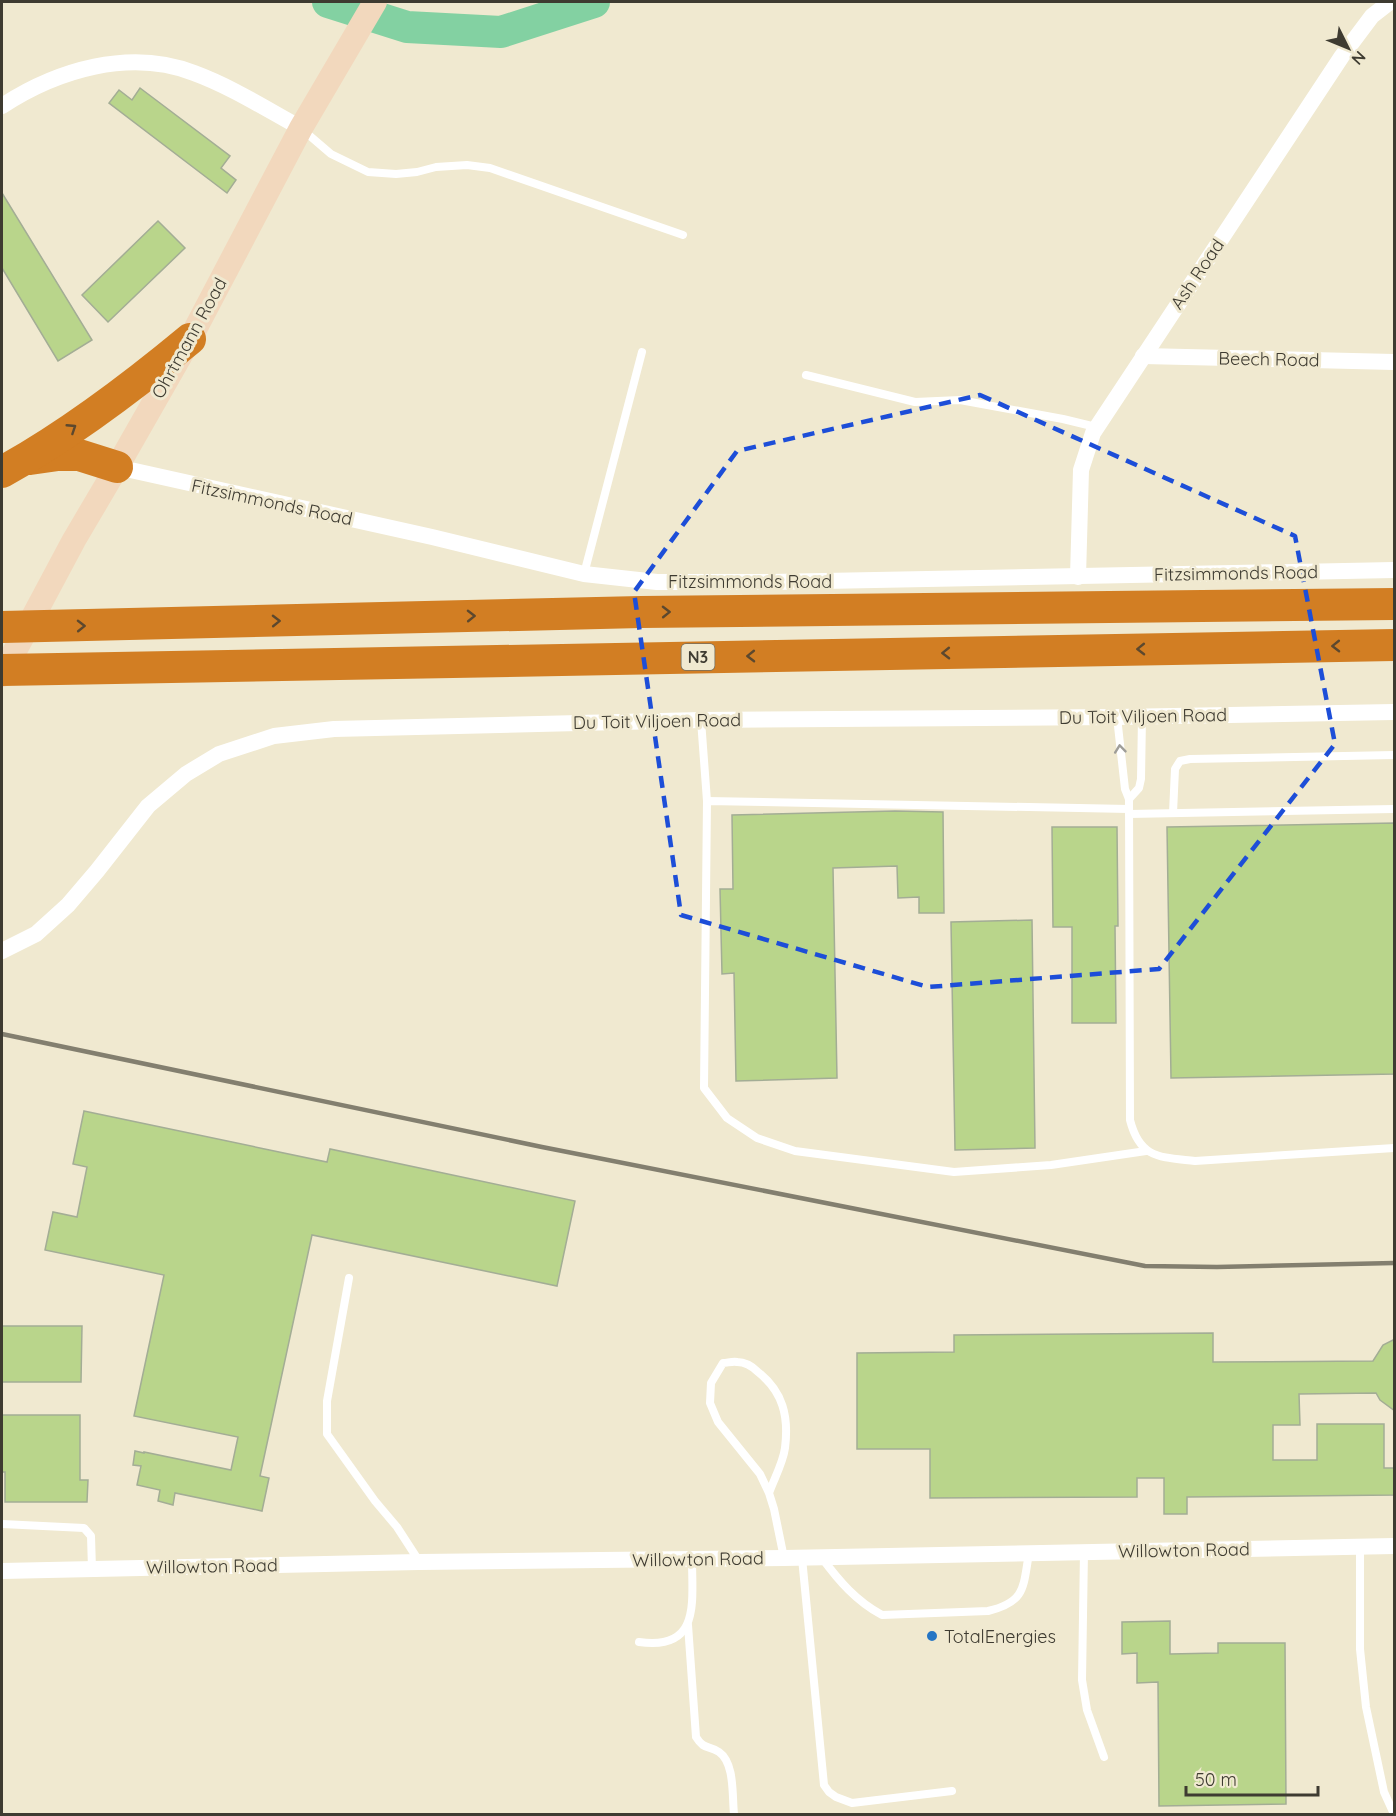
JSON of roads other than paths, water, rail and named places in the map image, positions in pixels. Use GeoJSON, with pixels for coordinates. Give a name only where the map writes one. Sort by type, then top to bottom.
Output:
{"type":"FeatureCollection","features":[{"type":"Feature","properties":{"kind":"highway"},"geometry":{"type":"LineString","coordinates":[[12,466],[135,385],[190,339]]}},
{"type":"Feature","properties":{"kind":"highway"},"geometry":{"type":"LineString","coordinates":[[12,466],[58,455],[79,454],[117,467]]}},
{"type":"Feature","properties":{"kind":"highway"},"geometry":{"type":"LineString","coordinates":[[2,627],[641,612],[1395,604]]}},
{"type":"Feature","properties":{"kind":"highway","name":"N3"},"geometry":{"type":"LineString","coordinates":[[2,672],[1395,645]]}},
{"type":"Feature","properties":{"kind":"main road","name":"Ohrtmann Road"},"geometry":{"type":"LineString","coordinates":[[2,672],[74,540],[190,339],[301,128],[375,2]]}},
{"type":"Feature","properties":{"kind":"street","name":"Ash Road"},"geometry":{"type":"LineString","coordinates":[[1078,577],[1081,470],[1086,449],[1096,428],[1342,56],[1372,16],[1390,2]]}},
{"type":"Feature","properties":{"kind":"street"},"geometry":{"type":"LineString","coordinates":[[2,106],[16,96],[58,77],[100,65],[134,61],[166,65],[193,72],[226,87],[301,128]]}},
{"type":"Feature","properties":{"kind":"street","name":"Beech Road"},"geometry":{"type":"LineString","coordinates":[[1143,356],[1395,362]]}},
{"type":"Feature","properties":{"kind":"street","name":"Fitzsimmonds Road"},"geometry":{"type":"LineString","coordinates":[[117,467],[432,537],[584,574],[668,582],[1395,570]]}},
{"type":"Feature","properties":{"kind":"street","name":"Du Toit Viljoen Road"},"geometry":{"type":"LineString","coordinates":[[2,951],[36,934],[68,905],[148,806],[186,774],[219,754],[274,736],[334,729],[701,720],[1142,717],[1395,712]]}},
{"type":"Feature","properties":{"kind":"street","name":"Willowton Road"},"geometry":{"type":"LineString","coordinates":[[2,1571],[1395,1546]]}},
{"type":"Feature","properties":{"kind":"lane"},"geometry":{"type":"LineString","coordinates":[[301,128],[331,154],[368,172],[396,174],[436,167],[466,165],[490,168],[682,235]]}},
{"type":"Feature","properties":{"kind":"lane"},"geometry":{"type":"LineString","coordinates":[[584,574],[642,352]]}},
{"type":"Feature","properties":{"kind":"lane"},"geometry":{"type":"LineString","coordinates":[[806,375],[915,402],[960,400],[1063,419],[1096,428]]}},
{"type":"Feature","properties":{"kind":"lane"},"geometry":{"type":"LineString","coordinates":[[1117,717],[1125,789],[1129,799],[1130,1120],[1134,1136],[1146,1151]]}},
{"type":"Feature","properties":{"kind":"lane"},"geometry":{"type":"LineString","coordinates":[[1129,799],[1139,788],[1141,779],[1142,717]]}},
{"type":"Feature","properties":{"kind":"lane"},"geometry":{"type":"LineString","coordinates":[[701,720],[707,801],[704,1088],[727,1118],[757,1138],[795,1151],[954,1172],[1052,1165],[1146,1151],[1170,1158],[1195,1161],[1395,1148]]}},
{"type":"Feature","properties":{"kind":"lane"},"geometry":{"type":"LineString","coordinates":[[1173,813],[1174,769],[1180,761],[1395,755]]}},
{"type":"Feature","properties":{"kind":"lane"},"geometry":{"type":"LineString","coordinates":[[707,801],[1173,813],[1395,809]]}},
{"type":"Feature","properties":{"kind":"lane"},"geometry":{"type":"LineString","coordinates":[[349,1278],[327,1401],[327,1434],[375,1501],[397,1527],[420,1562]]}},
{"type":"Feature","properties":{"kind":"lane"},"geometry":{"type":"LineString","coordinates":[[769,1492],[785,1450],[784,1407],[778,1393],[768,1380],[752,1367],[738,1362],[723,1363],[711,1383],[710,1404],[718,1422],[754,1467],[769,1492],[784,1558]]}},
{"type":"Feature","properties":{"kind":"lane"},"geometry":{"type":"LineString","coordinates":[[2,1524],[84,1528],[91,1536],[92,1569]]}},
{"type":"Feature","properties":{"kind":"lane"},"geometry":{"type":"LineString","coordinates":[[1360,1547],[1360,1649],[1366,1707],[1384,1792],[1394,1815]]}},
{"type":"Feature","properties":{"kind":"lane"},"geometry":{"type":"LineString","coordinates":[[1084,1551],[1082,1680],[1087,1710],[1104,1757]]}},
{"type":"Feature","properties":{"kind":"lane"},"geometry":{"type":"LineString","coordinates":[[822,1558],[843,1585],[871,1609],[882,1615],[988,1611],[1003,1608],[1014,1602],[1021,1592],[1029,1552]]}},
{"type":"Feature","properties":{"kind":"lane"},"geometry":{"type":"LineString","coordinates":[[802,1558],[824,1785],[836,1797],[852,1803],[952,1791]]}},
{"type":"Feature","properties":{"kind":"lane"},"geometry":{"type":"LineString","coordinates":[[639,1642],[665,1643],[680,1634],[688,1625],[692,1615],[692,1559]]}},
{"type":"Feature","properties":{"kind":"lane"},"geometry":{"type":"LineString","coordinates":[[688,1625],[696,1737],[701,1745],[719,1752],[730,1765],[734,1815]]}},
{"type":"Feature","properties":{"kind":"waterway"},"geometry":{"type":"LineString","coordinates":[[328,2],[407,27],[501,32],[594,2]]}},
{"type":"Feature","properties":{"kind":"railway"},"geometry":{"type":"LineString","coordinates":[[2,1034],[542,1147],[1145,1266],[1217,1267],[1394,1263]]}},
{"type":"Feature","properties":{"kind":"place","name":"TotalEnergies"},"geometry":{"type":"Point","coordinates":[932,1636]}}]}
